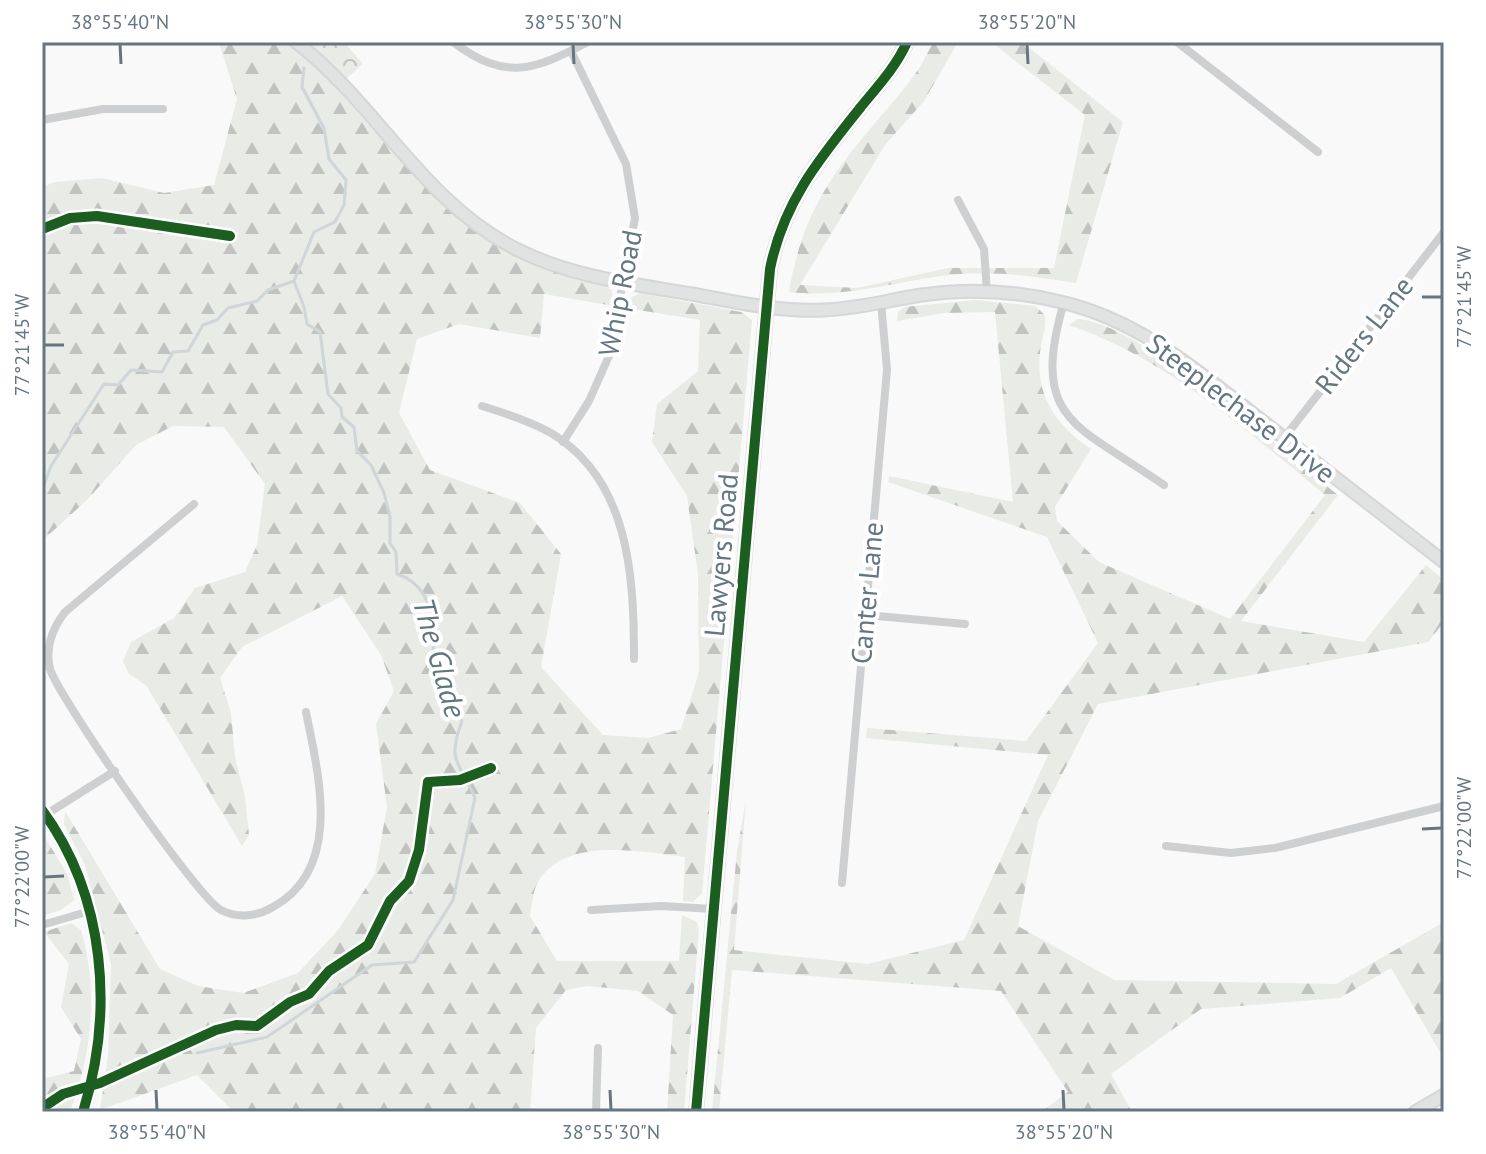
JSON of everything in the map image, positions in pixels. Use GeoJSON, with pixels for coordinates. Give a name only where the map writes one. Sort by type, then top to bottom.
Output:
{"type":"FeatureCollection","features":[{"type":"Feature","properties":{"kind":"main road","name":"Lawyers Road"},"geometry":{"type":"LineString","coordinates":[[696,1112],[766,308],[775,246],[790,203],[815,163],[893,67],[907,42]]}},
{"type":"Feature","properties":{"kind":"street","name":"Steeplechase Drive"},"geometry":{"type":"LineString","coordinates":[[296,42],[336,80],[433,189],[475,224],[547,263],[623,282],[766,308],[822,311],[925,294],[987,292],[1064,302],[1117,321],[1151,339],[1444,562]]}},
{"type":"Feature","properties":{"kind":"street"},"geometry":{"type":"LineString","coordinates":[[453,42],[481,61],[506,69],[529,68],[588,42]]}},
{"type":"Feature","properties":{"kind":"street"},"geometry":{"type":"LineString","coordinates":[[1177,42],[1318,152]]}},
{"type":"Feature","properties":{"kind":"street","name":"Whip Road"},"geometry":{"type":"LineString","coordinates":[[563,442],[589,401],[609,356],[635,218],[631,182],[571,51]]}},
{"type":"Feature","properties":{"kind":"street"},"geometry":{"type":"LineString","coordinates":[[42,120],[103,109],[163,109]]}},
{"type":"Feature","properties":{"kind":"street"},"geometry":{"type":"LineString","coordinates":[[958,200],[984,249],[987,292]]}},
{"type":"Feature","properties":{"kind":"street","name":"Riders Lane"},"geometry":{"type":"LineString","coordinates":[[1284,438],[1444,232]]}},
{"type":"Feature","properties":{"kind":"street","name":"Canter Lane"},"geometry":{"type":"LineString","coordinates":[[842,883],[887,370],[881,302]]}},
{"type":"Feature","properties":{"kind":"street"},"geometry":{"type":"LineString","coordinates":[[1064,302],[1050,359],[1058,401],[1075,424],[1164,485]]}},
{"type":"Feature","properties":{"kind":"street"},"geometry":{"type":"LineString","coordinates":[[482,406],[538,426],[563,442],[596,477],[619,520],[629,562],[634,659]]}},
{"type":"Feature","properties":{"kind":"street"},"geometry":{"type":"LineString","coordinates":[[194,504],[65,612],[49,643],[53,677],[115,771],[209,902],[220,910],[240,916],[264,911],[286,898],[297,886],[318,842],[321,787],[306,712]]}},
{"type":"Feature","properties":{"kind":"street"},"geometry":{"type":"LineString","coordinates":[[866,615],[965,624]]}},
{"type":"Feature","properties":{"kind":"street"},"geometry":{"type":"LineString","coordinates":[[83,1112],[101,1029],[99,966],[90,911],[68,853],[44,812],[115,771]]}},
{"type":"Feature","properties":{"kind":"street"},"geometry":{"type":"LineString","coordinates":[[1166,846],[1231,853],[1275,848],[1444,806]]}},
{"type":"Feature","properties":{"kind":"street"},"geometry":{"type":"LineString","coordinates":[[591,910],[645,906],[714,909]]}},
{"type":"Feature","properties":{"kind":"street"},"geometry":{"type":"LineString","coordinates":[[42,925],[90,911]]}},
{"type":"Feature","properties":{"kind":"street"},"geometry":{"type":"LineString","coordinates":[[596,1112],[598,1048]]}},
{"type":"Feature","properties":{"kind":"street"},"geometry":{"type":"LineString","coordinates":[[1415,1112],[1444,1095]]}},
{"type":"Feature","properties":{"kind":"green space"},"geometry":{"type":"Polygon","coordinates":[[[269,40],[294,46],[323,72],[409,168],[464,220],[527,259],[564,274],[604,284],[612,291],[614,306],[544,294],[540,338],[459,324],[417,339],[399,413],[430,470],[520,503],[561,554],[541,667],[603,735],[648,738],[681,729],[699,672],[698,574],[687,496],[652,442],[657,404],[698,371],[700,320],[626,308],[630,298],[640,293],[741,312],[752,320],[702,893],[693,902],[683,901],[685,857],[627,850],[586,852],[552,866],[539,880],[530,916],[557,961],[679,961],[682,915],[697,922],[699,930],[684,1112],[667,1112],[673,1015],[638,991],[588,986],[566,990],[536,1028],[530,1112],[234,1112],[197,1075],[100,1110],[108,1056],[111,964],[85,865],[64,824],[65,811],[160,969],[198,986],[243,993],[298,973],[338,930],[375,874],[387,807],[376,724],[394,691],[381,655],[342,596],[242,647],[220,678],[231,713],[235,757],[245,797],[249,835],[242,846],[146,685],[129,674],[123,661],[131,642],[174,618],[195,588],[245,572],[257,545],[265,484],[224,427],[173,426],[136,445],[88,499],[42,541],[42,187],[55,182],[102,178],[164,193],[214,185],[237,99],[220,46],[211,42],[269,40]]]}},
{"type":"Feature","properties":{"kind":"green space"},"geometry":{"type":"Polygon","coordinates":[[[296,42],[344,42],[363,64],[345,80],[296,42]]]}},
{"type":"Feature","properties":{"kind":"green space"},"geometry":{"type":"Polygon","coordinates":[[[932,42],[958,42],[924,101],[885,145],[800,285],[857,288],[948,268],[1054,268],[1085,115],[991,42],[1022,42],[1123,122],[1076,283],[975,273],[833,293],[789,292],[809,221],[830,181],[915,75],[932,42]]]}},
{"type":"Feature","properties":{"kind":"green space"},"geometry":{"type":"Polygon","coordinates":[[[976,300],[1035,306],[1045,315],[1039,369],[1045,396],[1059,420],[1091,449],[1055,507],[1057,521],[1099,562],[1230,619],[1325,495],[1172,376],[1105,339],[1069,325],[1078,319],[1104,326],[1173,365],[1338,495],[1241,621],[1364,642],[1426,565],[1444,580],[1444,622],[1428,642],[1098,704],[1038,821],[1018,926],[1114,980],[1336,984],[1444,922],[1444,1059],[1391,968],[1340,998],[1201,1009],[1111,1074],[1132,1112],[1041,1112],[1068,1092],[1001,991],[732,970],[719,1112],[712,1112],[737,851],[746,800],[734,950],[868,964],[964,940],[1048,755],[866,738],[867,728],[1026,741],[1098,643],[1047,537],[888,482],[889,476],[1013,502],[995,312],[944,313],[897,321],[898,312],[904,307],[976,300]]]}},
{"type":"Feature","properties":{"kind":"green space"},"geometry":{"type":"Polygon","coordinates":[[[42,832],[67,874],[74,900],[61,910],[42,916],[42,832]]]}},
{"type":"Feature","properties":{"kind":"green space"},"geometry":{"type":"Polygon","coordinates":[[[71,923],[81,930],[87,953],[91,999],[88,1045],[70,1112],[42,1112],[42,1079],[74,1071],[81,1039],[61,1007],[69,964],[44,932],[71,923]]]}},
{"type":"Feature","properties":{"kind":"waterway","name":"The Glade"},"geometry":{"type":"LineString","coordinates":[[197,1053],[267,1037],[372,965],[414,962],[453,900],[475,798],[455,754],[462,721],[434,655],[438,633],[432,613],[420,589],[397,574],[396,552],[390,543],[390,517],[384,493],[371,465],[357,451],[354,427],[342,417],[341,408],[328,394],[320,332],[307,324],[294,281],[314,232],[335,222],[344,205],[346,180],[329,159],[324,128],[302,87],[304,68]]}},
{"type":"Feature","properties":{"kind":"waterway"},"geometry":{"type":"LineString","coordinates":[[42,490],[51,466],[104,384],[118,385],[131,370],[162,372],[173,352],[188,351],[203,325],[217,320],[228,308],[257,301],[268,290],[294,281]]}},
{"type":"Feature","properties":{"kind":"cycle path"},"geometry":{"type":"LineString","coordinates":[[696,1112],[770,269],[784,223],[804,183],[830,145],[892,68],[907,42]]}},
{"type":"Feature","properties":{"kind":"cycle path"},"geometry":{"type":"LineString","coordinates":[[42,229],[70,218],[97,216],[230,236]]}},
{"type":"Feature","properties":{"kind":"cycle path"},"geometry":{"type":"LineString","coordinates":[[42,1108],[63,1094],[100,1083],[216,1030],[236,1025],[257,1026],[290,1002],[309,994],[329,971],[368,945],[390,901],[409,881],[419,850],[428,782],[460,780],[491,768]]}},
{"type":"Feature","properties":{"kind":"cycle path"},"geometry":{"type":"LineString","coordinates":[[42,810],[80,880],[98,956],[101,995],[99,1035],[83,1112]]}}]}
